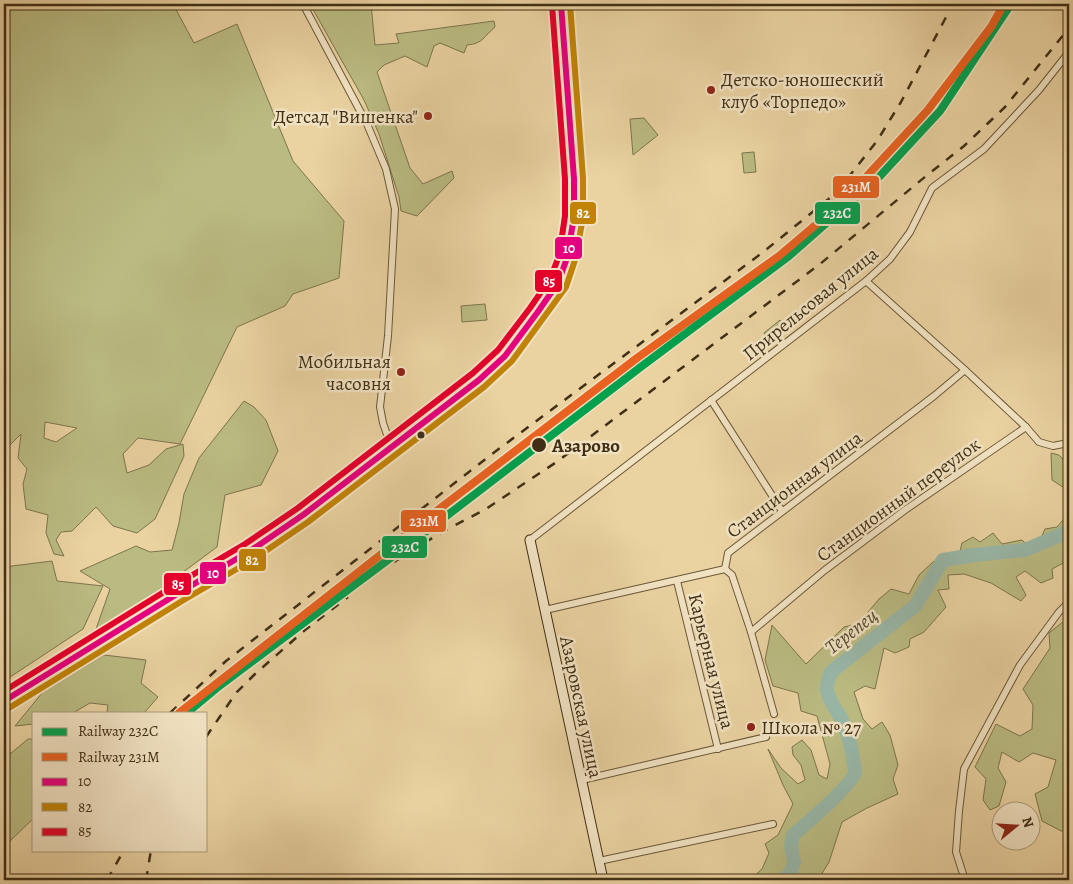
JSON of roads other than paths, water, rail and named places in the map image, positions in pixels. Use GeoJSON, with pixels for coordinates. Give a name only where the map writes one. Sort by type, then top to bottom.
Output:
{"type":"FeatureCollection","features":[{"type":"Feature","properties":{"kind":"street"},"geometry":{"type":"LineString","coordinates":[[303,4],[367,124],[386,170],[395,208],[388,336],[380,407],[383,422],[392,446]]}},
{"type":"Feature","properties":{"kind":"street"},"geometry":{"type":"LineString","coordinates":[[4,701],[250,551],[303,515],[478,380],[505,356],[558,284],[567,258],[574,217],[574,179],[561,4]]}},
{"type":"Feature","properties":{"kind":"street","name":"Прирельсовая улица"},"geometry":{"type":"LineString","coordinates":[[530,540],[866,281],[890,259],[910,232],[932,188],[984,149],[1039,90],[1069,52]]}},
{"type":"Feature","properties":{"kind":"street"},"geometry":{"type":"LineString","coordinates":[[866,281],[1026,427],[1038,442],[1053,446],[1069,441]]}},
{"type":"Feature","properties":{"kind":"street","name":"Станционная улица"},"geometry":{"type":"LineString","coordinates":[[725,569],[728,553],[965,370]]}},
{"type":"Feature","properties":{"kind":"street"},"geometry":{"type":"LineString","coordinates":[[711,400],[782,511]]}},
{"type":"Feature","properties":{"kind":"street","name":"Станционный переулок"},"geometry":{"type":"LineString","coordinates":[[751,632],[824,570],[905,510],[1026,427]]}},
{"type":"Feature","properties":{"kind":"street","name":"Азаровская улица"},"geometry":{"type":"LineString","coordinates":[[530,540],[603,880]]}},
{"type":"Feature","properties":{"kind":"street"},"geometry":{"type":"LineString","coordinates":[[545,610],[725,569],[732,575],[751,632],[774,714]]}},
{"type":"Feature","properties":{"kind":"street","name":"Карьерная улица"},"geometry":{"type":"LineString","coordinates":[[677,581],[718,748]]}},
{"type":"Feature","properties":{"kind":"street"},"geometry":{"type":"LineString","coordinates":[[966,880],[956,852],[964,769],[1020,664],[1059,612],[1069,602]]}},
{"type":"Feature","properties":{"kind":"street"},"geometry":{"type":"LineString","coordinates":[[582,780],[766,737]]}},
{"type":"Feature","properties":{"kind":"street"},"geometry":{"type":"LineString","coordinates":[[599,861],[773,824]]}},
{"type":"Feature","properties":{"kind":"waterway","name":"Терепец"},"geometry":{"type":"LineString","coordinates":[[783,880],[791,872],[794,862],[791,846],[793,835],[818,814],[846,786],[855,772],[851,748],[842,719],[828,694],[828,680],[832,671],[915,606],[943,560],[1025,550],[1063,534],[1069,528]]}},
{"type":"Feature","properties":{"kind":"railway"},"geometry":{"type":"LineString","coordinates":[[171,712],[226,661],[492,454],[762,253],[836,193],[877,141],[901,102],[953,4]]}},
{"type":"Feature","properties":{"kind":"railway"},"geometry":{"type":"LineString","coordinates":[[394,562],[442,532],[486,509],[558,461],[820,264],[964,146],[1005,107],[1069,28]]}},
{"type":"Feature","properties":{"kind":"railway"},"geometry":{"type":"LineString","coordinates":[[307,619],[354,576]]}},
{"type":"Feature","properties":{"kind":"railway"},"geometry":{"type":"LineString","coordinates":[[208,734],[236,693],[255,674],[305,630],[348,597]]}},
{"type":"Feature","properties":{"kind":"railway"},"geometry":{"type":"LineString","coordinates":[[107,880],[123,852]]}},
{"type":"Feature","properties":{"kind":"railway"},"geometry":{"type":"LineString","coordinates":[[146,880],[151,852]]}},
{"type":"Feature","properties":{"kind":"rail line","name":"231М"},"geometry":{"type":"LineString","coordinates":[[180,712],[430,516],[637,358],[779,256],[825,217],[867,176],[927,111],[991,27],[1004,4]]}},
{"type":"Feature","properties":{"kind":"rail line","name":"232C"},"geometry":{"type":"LineString","coordinates":[[188,712],[218,687],[789,256],[880,176],[940,111],[1011,4]]}},
{"type":"Feature","properties":{"kind":"place","name":"Детско-юношеский клуб «Торпедо»"},"geometry":{"type":"Point","coordinates":[711,90]}},
{"type":"Feature","properties":{"kind":"place","name":"Детсад \"Вишенка\""},"geometry":{"type":"Point","coordinates":[428,116]}},
{"type":"Feature","properties":{"kind":"place","name":"Мобильная часовня"},"geometry":{"type":"Point","coordinates":[401,372]}},
{"type":"Feature","properties":{"kind":"place","name":"Азарово"},"geometry":{"type":"Point","coordinates":[539,445]}},
{"type":"Feature","properties":{"kind":"place","name":"Школа № 27"},"geometry":{"type":"Point","coordinates":[751,727]}}]}
